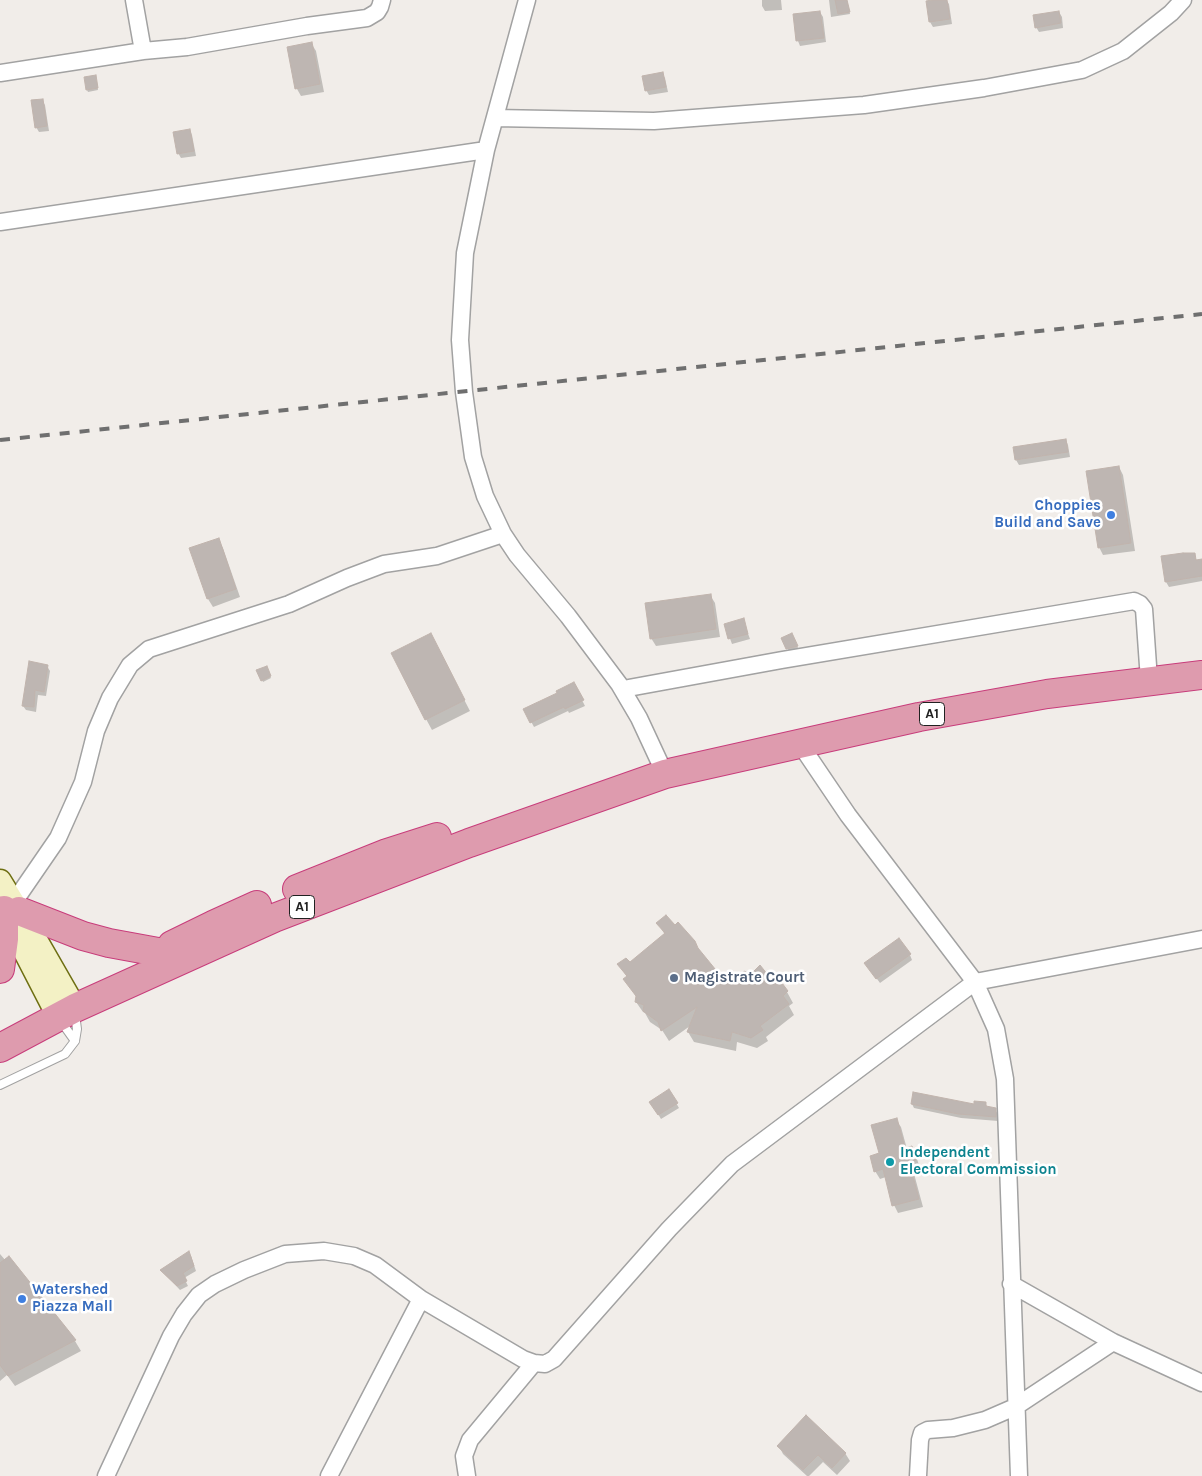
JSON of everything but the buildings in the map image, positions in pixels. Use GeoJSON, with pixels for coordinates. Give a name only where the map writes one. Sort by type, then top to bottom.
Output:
{"type":"FeatureCollection","features":[{"type":"Feature","properties":{"kind":"highway","name":"A1"},"geometry":{"type":"LineString","coordinates":[[0,1032],[274,918],[469,843],[615,790],[665,774],[919,716],[1047,694],[1202,675]]}},
{"type":"Feature","properties":{"kind":"highway","name":"A1"},"geometry":{"type":"LineString","coordinates":[[0,1048],[63,1006],[158,952],[270,900],[387,853],[540,804],[615,790]]}},
{"type":"Feature","properties":{"kind":"highway"},"geometry":{"type":"LineString","coordinates":[[0,969],[9,905],[83,936],[108,943],[158,952]]}},
{"type":"Feature","properties":{"kind":"main road"},"geometry":{"type":"LineString","coordinates":[[0,881],[9,905],[63,1006]]}},
{"type":"Feature","properties":{"kind":"street"},"geometry":{"type":"LineString","coordinates":[[134,0],[143,51]]}},
{"type":"Feature","properties":{"kind":"street"},"geometry":{"type":"LineString","coordinates":[[0,73],[143,51],[187,47],[307,26],[368,18],[377,12],[382,0]]}},
{"type":"Feature","properties":{"kind":"street"},"geometry":{"type":"LineString","coordinates":[[528,0],[486,150],[465,253],[460,340],[464,392],[473,457],[485,496],[503,534],[517,555],[568,616],[622,689],[639,718],[665,774]]}},
{"type":"Feature","properties":{"kind":"street"},"geometry":{"type":"LineString","coordinates":[[495,118],[654,121],[864,105],[984,88],[1082,70],[1123,51],[1183,0]]}},
{"type":"Feature","properties":{"kind":"street"},"geometry":{"type":"LineString","coordinates":[[0,222],[486,150]]}},
{"type":"Feature","properties":{"kind":"street"},"geometry":{"type":"LineString","coordinates":[[9,905],[58,838],[82,782],[96,731],[110,698],[130,665],[149,649],[289,604],[384,564],[437,556],[503,534]]}},
{"type":"Feature","properties":{"kind":"street"},"geometry":{"type":"LineString","coordinates":[[622,689],[782,660],[1134,602],[1140,604],[1144,610],[1149,680]]}},
{"type":"Feature","properties":{"kind":"street"},"geometry":{"type":"LineString","coordinates":[[800,744],[848,815],[975,982],[996,1029],[1005,1079],[1015,1407],[1019,1476]]}},
{"type":"Feature","properties":{"kind":"street"},"geometry":{"type":"LineString","coordinates":[[106,1476],[170,1336],[199,1295],[215,1284],[285,1254],[324,1251],[354,1256],[375,1265],[421,1299],[523,1359],[545,1364],[554,1359],[669,1229],[732,1164],[975,982],[1202,939]]}},
{"type":"Feature","properties":{"kind":"street"},"geometry":{"type":"LineString","coordinates":[[1012,1284],[1113,1342],[1202,1383]]}},
{"type":"Feature","properties":{"kind":"street"},"geometry":{"type":"LineString","coordinates":[[329,1476],[421,1299]]}},
{"type":"Feature","properties":{"kind":"street"},"geometry":{"type":"LineString","coordinates":[[918,1476],[922,1434],[928,1430],[953,1428],[986,1420],[1015,1407],[1113,1342]]}},
{"type":"Feature","properties":{"kind":"street"},"geometry":{"type":"LineString","coordinates":[[467,1476],[464,1456],[470,1440],[534,1363]]}},
{"type":"Feature","properties":{"kind":"lane"},"geometry":{"type":"LineString","coordinates":[[63,1006],[75,1042]]}},
{"type":"Feature","properties":{"kind":"lane"},"geometry":{"type":"LineString","coordinates":[[0,1086],[65,1054],[75,1042],[77,1029],[63,1006]]}},
{"type":"Feature","properties":{"kind":"railway"},"geometry":{"type":"LineString","coordinates":[[0,440],[1202,314]]}},
{"type":"Feature","properties":{"kind":"place","name":"Choppies Build and Save"},"geometry":{"type":"Point","coordinates":[1111,515]}},
{"type":"Feature","properties":{"kind":"place","name":"Magistrate Court"},"geometry":{"type":"Point","coordinates":[674,978]}},
{"type":"Feature","properties":{"kind":"place","name":"Independent Electoral Commission"},"geometry":{"type":"Point","coordinates":[890,1162]}},
{"type":"Feature","properties":{"kind":"place","name":"Watershed Piazza Mall"},"geometry":{"type":"Point","coordinates":[22,1299]}}]}
